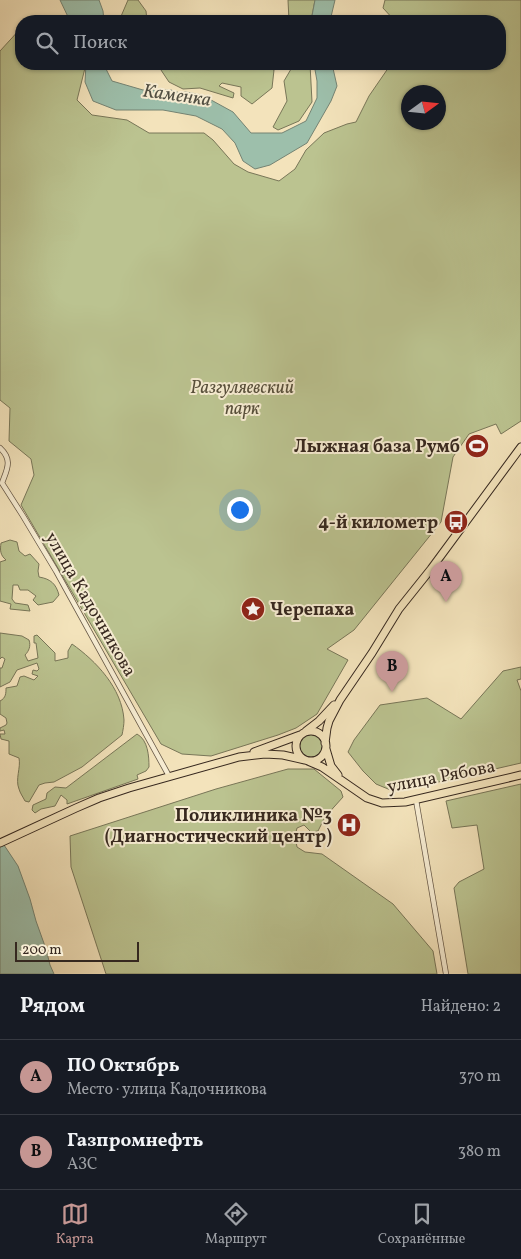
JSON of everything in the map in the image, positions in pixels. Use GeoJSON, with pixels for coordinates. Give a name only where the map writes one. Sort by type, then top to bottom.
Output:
{"type":"FeatureCollection","features":[{"type":"Feature","properties":{"kind":"main road"},"geometry":{"type":"LineString","coordinates":[[340,700],[296,741],[296,749],[299,755],[306,760],[315,760],[322,756],[325,750],[329,721],[340,700],[399,609],[431,569],[521,446]]}},
{"type":"Feature","properties":{"kind":"main road"},"geometry":{"type":"LineString","coordinates":[[0,843],[87,803],[128,788],[239,757],[313,731],[320,733],[326,744],[331,766],[343,781]]}},
{"type":"Feature","properties":{"kind":"main road"},"geometry":{"type":"LineString","coordinates":[[239,757],[265,754],[306,760],[318,764],[343,781]]}},
{"type":"Feature","properties":{"kind":"main road","name":"улица Рябова"},"geometry":{"type":"LineString","coordinates":[[343,781],[367,798],[392,804],[521,775]]}},
{"type":"Feature","properties":{"kind":"street","name":"улица Кадочникова"},"geometry":{"type":"LineString","coordinates":[[0,448],[6,453],[8,463],[2,483],[56,571],[170,776]]}},
{"type":"Feature","properties":{"kind":"street"},"geometry":{"type":"LineString","coordinates":[[416,800],[446,974]]}},
{"type":"Feature","properties":{"kind":"green space"},"geometry":{"type":"Polygon","coordinates":[[[128,0],[138,0],[146,11],[146,15],[122,15],[128,0]]]}},
{"type":"Feature","properties":{"kind":"green space"},"geometry":{"type":"Polygon","coordinates":[[[288,0],[315,0],[312,15],[289,15],[288,0]]]}},
{"type":"Feature","properties":{"kind":"green space","name":"Разгуляевский парк"},"geometry":{"type":"Polygon","coordinates":[[[385,0],[521,0],[521,421],[501,434],[496,424],[469,434],[453,457],[441,522],[354,630],[327,649],[348,660],[317,714],[296,728],[211,756],[182,754],[161,744],[21,505],[34,475],[31,459],[9,441],[10,408],[0,400],[0,51],[15,35],[15,70],[84,70],[77,100],[92,115],[127,120],[149,133],[204,133],[213,140],[234,164],[248,172],[279,181],[295,169],[306,150],[324,133],[356,122],[369,96],[387,70],[506,70],[506,15],[389,15],[383,8],[385,0]]]}},
{"type":"Feature","properties":{"kind":"green space"},"geometry":{"type":"Polygon","coordinates":[[[161,70],[274,70],[272,88],[252,104],[241,96],[241,87],[222,83],[219,86],[234,93],[233,98],[200,88],[183,89],[169,82],[161,70]]]}},
{"type":"Feature","properties":{"kind":"green space"},"geometry":{"type":"Polygon","coordinates":[[[290,70],[310,70],[312,102],[299,121],[278,130],[273,127],[287,101],[284,81],[290,70]]]}},
{"type":"Feature","properties":{"kind":"green space"},"geometry":{"type":"Polygon","coordinates":[[[10,540],[17,542],[19,551],[25,556],[30,554],[39,564],[39,577],[47,579],[55,585],[59,595],[53,602],[38,605],[33,600],[36,596],[28,590],[20,590],[18,585],[13,585],[12,599],[15,603],[28,605],[30,611],[10,609],[11,604],[0,601],[0,562],[6,560],[1,552],[1,543],[10,540]]]}},
{"type":"Feature","properties":{"kind":"green space"},"geometry":{"type":"Polygon","coordinates":[[[0,633],[22,636],[29,640],[28,652],[25,655],[28,661],[38,658],[34,636],[37,635],[55,653],[55,661],[68,658],[68,651],[72,644],[106,676],[113,686],[122,708],[124,726],[122,735],[82,767],[54,782],[39,785],[29,802],[25,801],[18,785],[19,758],[9,754],[9,741],[1,739],[0,734],[5,734],[4,730],[0,731],[0,728],[7,723],[6,718],[0,714],[0,701],[5,697],[6,688],[17,686],[20,677],[24,676],[34,680],[38,676],[32,674],[33,670],[37,671],[39,669],[37,663],[17,670],[10,682],[0,687],[0,668],[2,668],[5,659],[2,657],[0,659],[0,633]]]}},
{"type":"Feature","properties":{"kind":"green space"},"geometry":{"type":"Polygon","coordinates":[[[521,667],[521,679],[517,680],[521,691],[521,763],[393,791],[376,784],[348,752],[354,740],[380,705],[427,698],[461,719],[503,671],[521,667]]]}},
{"type":"Feature","properties":{"kind":"green space"},"geometry":{"type":"Polygon","coordinates":[[[311,733],[316,734],[322,740],[322,750],[316,756],[311,757],[306,756],[300,750],[299,745],[300,740],[306,734],[311,733]]]}},
{"type":"Feature","properties":{"kind":"green space"},"geometry":{"type":"Polygon","coordinates":[[[137,734],[146,744],[149,763],[146,771],[137,775],[138,779],[67,804],[67,800],[61,795],[55,806],[41,809],[35,813],[32,810],[33,805],[46,799],[47,793],[55,787],[66,788],[137,734]]]}},
{"type":"Feature","properties":{"kind":"green space"},"geometry":{"type":"Polygon","coordinates":[[[288,769],[314,769],[341,791],[343,797],[325,817],[318,831],[311,832],[304,825],[297,828],[295,836],[297,847],[305,852],[322,854],[393,904],[433,951],[437,974],[106,974],[71,867],[70,836],[216,789],[288,769]]]}},
{"type":"Feature","properties":{"kind":"green space"},"geometry":{"type":"Polygon","coordinates":[[[521,784],[521,974],[468,974],[454,888],[459,882],[484,869],[477,825],[452,828],[446,801],[521,784]]]}},
{"type":"Feature","properties":{"kind":"water"},"geometry":{"type":"Polygon","coordinates":[[[60,0],[99,0],[103,15],[67,15],[60,0]]]}},
{"type":"Feature","properties":{"kind":"water"},"geometry":{"type":"Polygon","coordinates":[[[315,0],[335,0],[331,15],[312,15],[315,0]]]}},
{"type":"Feature","properties":{"kind":"water","name":"Каменка"},"geometry":{"type":"Polygon","coordinates":[[[86,70],[106,70],[112,81],[143,90],[171,90],[180,93],[186,92],[202,95],[233,112],[251,133],[282,133],[306,121],[317,98],[315,70],[333,70],[337,86],[331,101],[307,143],[270,165],[255,169],[243,161],[235,143],[222,129],[196,116],[163,110],[116,110],[93,101],[85,82],[86,70]]]}},
{"type":"Feature","properties":{"kind":"water"},"geometry":{"type":"Polygon","coordinates":[[[0,839],[18,866],[54,974],[0,974],[0,839]]]}},
{"type":"Feature","properties":{"kind":"place","name":"Лыжная база Румб"},"geometry":{"type":"Point","coordinates":[477,446]}},
{"type":"Feature","properties":{"kind":"place","name":"4-й километр"},"geometry":{"type":"Point","coordinates":[456,522]}},
{"type":"Feature","properties":{"kind":"place","name":"ПО Октябрь"},"geometry":{"type":"Point","coordinates":[446,602]}},
{"type":"Feature","properties":{"kind":"place","name":"Черепаха"},"geometry":{"type":"Point","coordinates":[253,609]}},
{"type":"Feature","properties":{"kind":"place","name":"Газпромнефть"},"geometry":{"type":"Point","coordinates":[392,692]}},
{"type":"Feature","properties":{"kind":"place","name":"Поликлиника №3 (Диагностический центр)"},"geometry":{"type":"Point","coordinates":[349,825]}}]}
